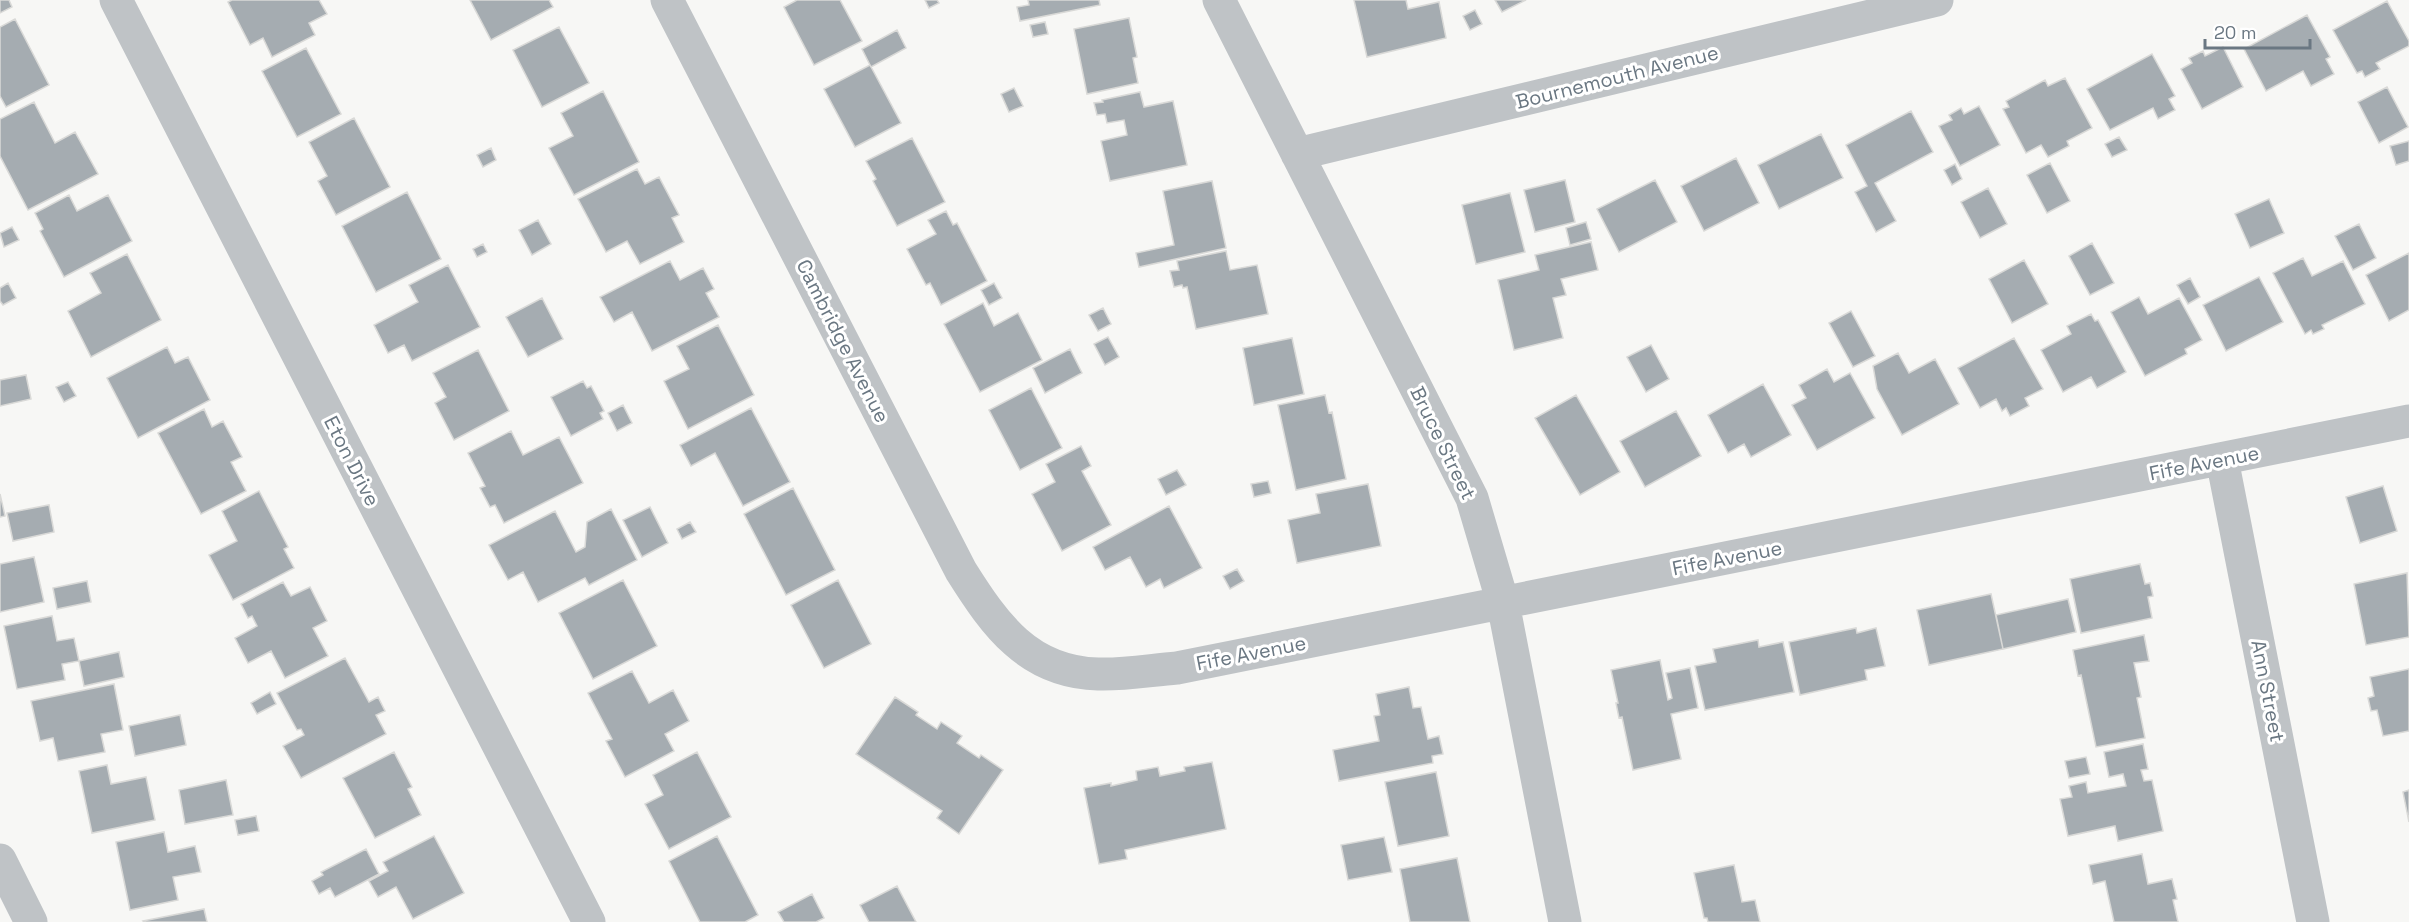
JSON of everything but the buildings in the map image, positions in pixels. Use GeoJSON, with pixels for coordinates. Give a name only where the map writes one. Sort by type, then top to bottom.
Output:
{"type":"FeatureCollection","features":[{"type":"Feature","properties":{"kind":"street","name":"Eton Drive"},"geometry":{"type":"LineString","coordinates":[[116,0],[589,922]]}},
{"type":"Feature","properties":{"kind":"street","name":"Cambridge Avenue"},"geometry":{"type":"LineString","coordinates":[[667,0],[961,571],[981,603],[1006,634],[1023,650],[1045,662]]}},
{"type":"Feature","properties":{"kind":"street","name":"Bruce Street"},"geometry":{"type":"LineString","coordinates":[[1219,0],[1472,498],[1503,603],[1565,922]]}},
{"type":"Feature","properties":{"kind":"street","name":"Bournemouth Avenue"},"geometry":{"type":"LineString","coordinates":[[1298,154],[1937,0]]}},
{"type":"Feature","properties":{"kind":"street","name":"Fife Avenue"},"geometry":{"type":"LineString","coordinates":[[1045,662],[1068,671],[1099,674],[1177,668],[2409,421]]}},
{"type":"Feature","properties":{"kind":"street","name":"Ann Street"},"geometry":{"type":"LineString","coordinates":[[2222,459],[2313,922]]}},
{"type":"Feature","properties":{"kind":"street"},"geometry":{"type":"LineString","coordinates":[[0,860],[31,922]]}}]}
